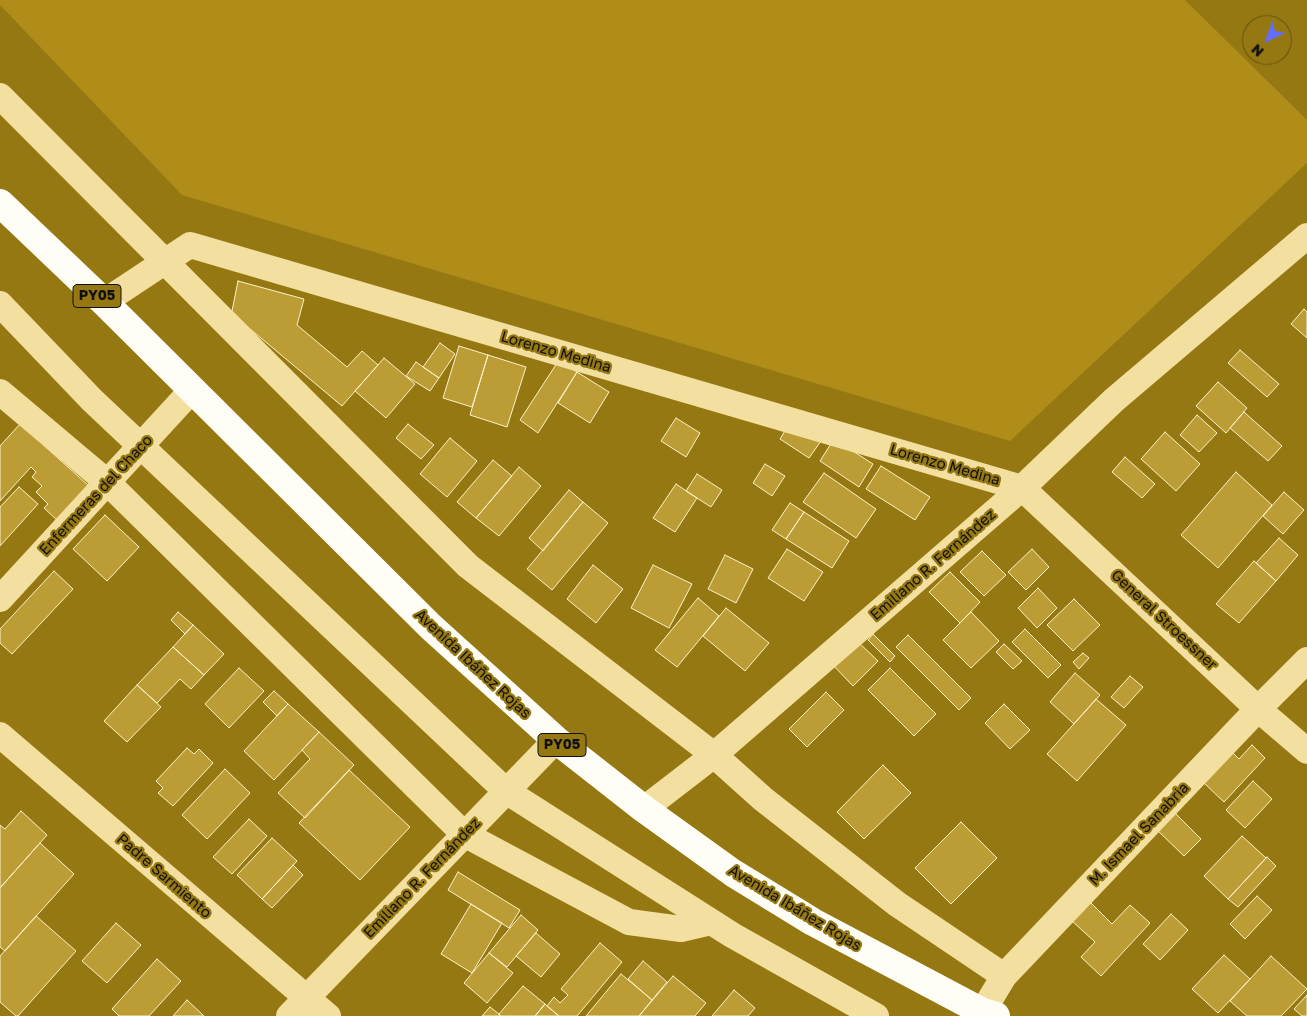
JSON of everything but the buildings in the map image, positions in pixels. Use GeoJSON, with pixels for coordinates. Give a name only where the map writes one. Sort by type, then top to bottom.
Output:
{"type":"FeatureCollection","features":[{"type":"Feature","properties":{"kind":"highway","name":"PY05"},"geometry":{"type":"LineString","coordinates":[[0,203],[104,302],[192,390]]}},
{"type":"Feature","properties":{"kind":"highway","name":"Avenida Ibáñez Rojas"},"geometry":{"type":"LineString","coordinates":[[192,390],[431,627],[556,740],[644,809],[733,873],[813,922],[986,1015]]}},
{"type":"Feature","properties":{"kind":"street"},"geometry":{"type":"LineString","coordinates":[[0,96],[468,566],[714,755],[763,799],[897,904],[1004,976]]}},
{"type":"Feature","properties":{"kind":"street","name":"Emiliano R. Fernández"},"geometry":{"type":"LineString","coordinates":[[644,809],[714,755],[1022,488],[1114,400],[1307,236]]}},
{"type":"Feature","properties":{"kind":"street","name":"Lorenzo Medina"},"geometry":{"type":"LineString","coordinates":[[104,302],[190,245],[1022,488]]}},
{"type":"Feature","properties":{"kind":"street"},"geometry":{"type":"LineString","coordinates":[[0,304],[92,400],[506,791],[710,922],[876,1016]]}},
{"type":"Feature","properties":{"kind":"street","name":"Enfermeras del Chaco"},"geometry":{"type":"LineString","coordinates":[[0,599],[192,390]]}},
{"type":"Feature","properties":{"kind":"street"},"geometry":{"type":"LineString","coordinates":[[0,392],[108,483],[464,834],[629,922],[681,929],[710,922]]}},
{"type":"Feature","properties":{"kind":"street","name":"General Stroessner"},"geometry":{"type":"LineString","coordinates":[[1022,488],[1258,709],[1307,751]]}},
{"type":"Feature","properties":{"kind":"street","name":"M. Ismael Sanabria"},"geometry":{"type":"LineString","coordinates":[[986,1015],[1004,976],[1307,660]]}},
{"type":"Feature","properties":{"kind":"street","name":"Padre Sarmiento"},"geometry":{"type":"LineString","coordinates":[[0,735],[298,1007],[328,1016]]}},
{"type":"Feature","properties":{"kind":"street","name":"Emiliano R. Fernández"},"geometry":{"type":"LineString","coordinates":[[298,1007],[556,740]]}},
{"type":"Feature","properties":{"kind":"shaded area"},"geometry":{"type":"Polygon","coordinates":[[[0,0],[1185,0],[1242,56],[1242,65],[1251,65],[1307,120],[1307,163],[1010,441],[182,195],[0,5],[0,0]]]}}]}
